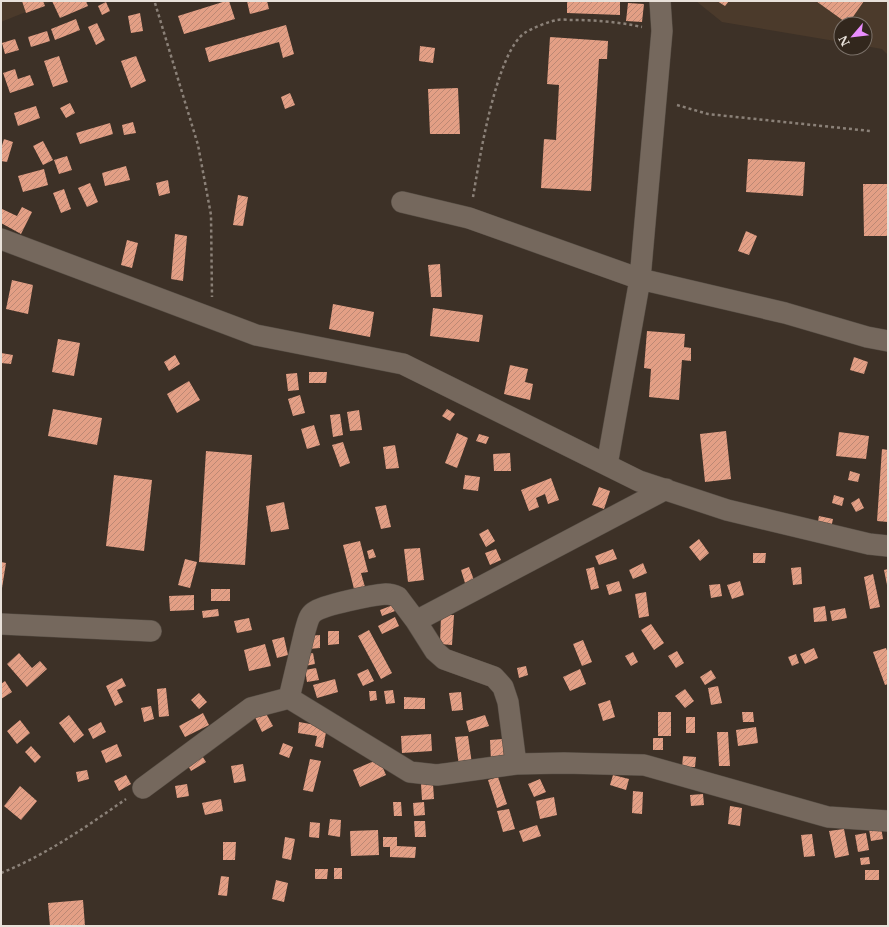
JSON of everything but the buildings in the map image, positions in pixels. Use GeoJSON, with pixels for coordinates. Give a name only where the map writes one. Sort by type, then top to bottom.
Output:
{"type":"FeatureCollection","features":[{"type":"Feature","properties":{"kind":"street"},"geometry":{"type":"LineString","coordinates":[[607,466],[640,279],[662,31],[660,1]]}},
{"type":"Feature","properties":{"kind":"street"},"geometry":{"type":"LineString","coordinates":[[402,202],[469,218],[640,279],[785,313],[888,342]]}},
{"type":"Feature","properties":{"kind":"street"},"geometry":{"type":"LineString","coordinates":[[1,239],[256,335],[403,364],[639,481],[727,510],[869,544],[888,546]]}},
{"type":"Feature","properties":{"kind":"street"},"geometry":{"type":"LineString","coordinates":[[416,621],[666,489]]}},
{"type":"Feature","properties":{"kind":"street"},"geometry":{"type":"LineString","coordinates":[[289,698],[308,620],[312,613],[321,607],[388,594],[398,597],[416,621],[435,651],[444,659],[494,677],[503,687],[508,702],[516,764]]}},
{"type":"Feature","properties":{"kind":"street"},"geometry":{"type":"LineString","coordinates":[[1,624],[151,631]]}},
{"type":"Feature","properties":{"kind":"street"},"geometry":{"type":"LineString","coordinates":[[143,788],[251,708],[289,698],[410,772],[437,775],[516,764],[564,763],[644,765],[828,818],[888,821]]}},
{"type":"Feature","properties":{"kind":"path"},"geometry":{"type":"LineString","coordinates":[[154,2],[198,145],[211,215],[212,319]]}},
{"type":"Feature","properties":{"kind":"path"},"geometry":{"type":"LineString","coordinates":[[469,218],[490,108],[506,60],[514,44],[526,32],[557,20],[594,20],[628,24],[662,31]]}},
{"type":"Feature","properties":{"kind":"path"},"geometry":{"type":"LineString","coordinates":[[657,99],[708,114],[870,131]]}},
{"type":"Feature","properties":{"kind":"path"},"geometry":{"type":"LineString","coordinates":[[1,873],[46,851],[88,826],[143,788]]}},
{"type":"Feature","properties":{"kind":"shaded area"},"geometry":{"type":"Polygon","coordinates":[[[1,1],[53,1],[1,22],[1,1]]]}},
{"type":"Feature","properties":{"kind":"shaded area"},"geometry":{"type":"Polygon","coordinates":[[[696,1],[888,1],[888,55],[882,49],[873,47],[873,16],[833,16],[833,41],[722,22],[696,1]]]}}]}
